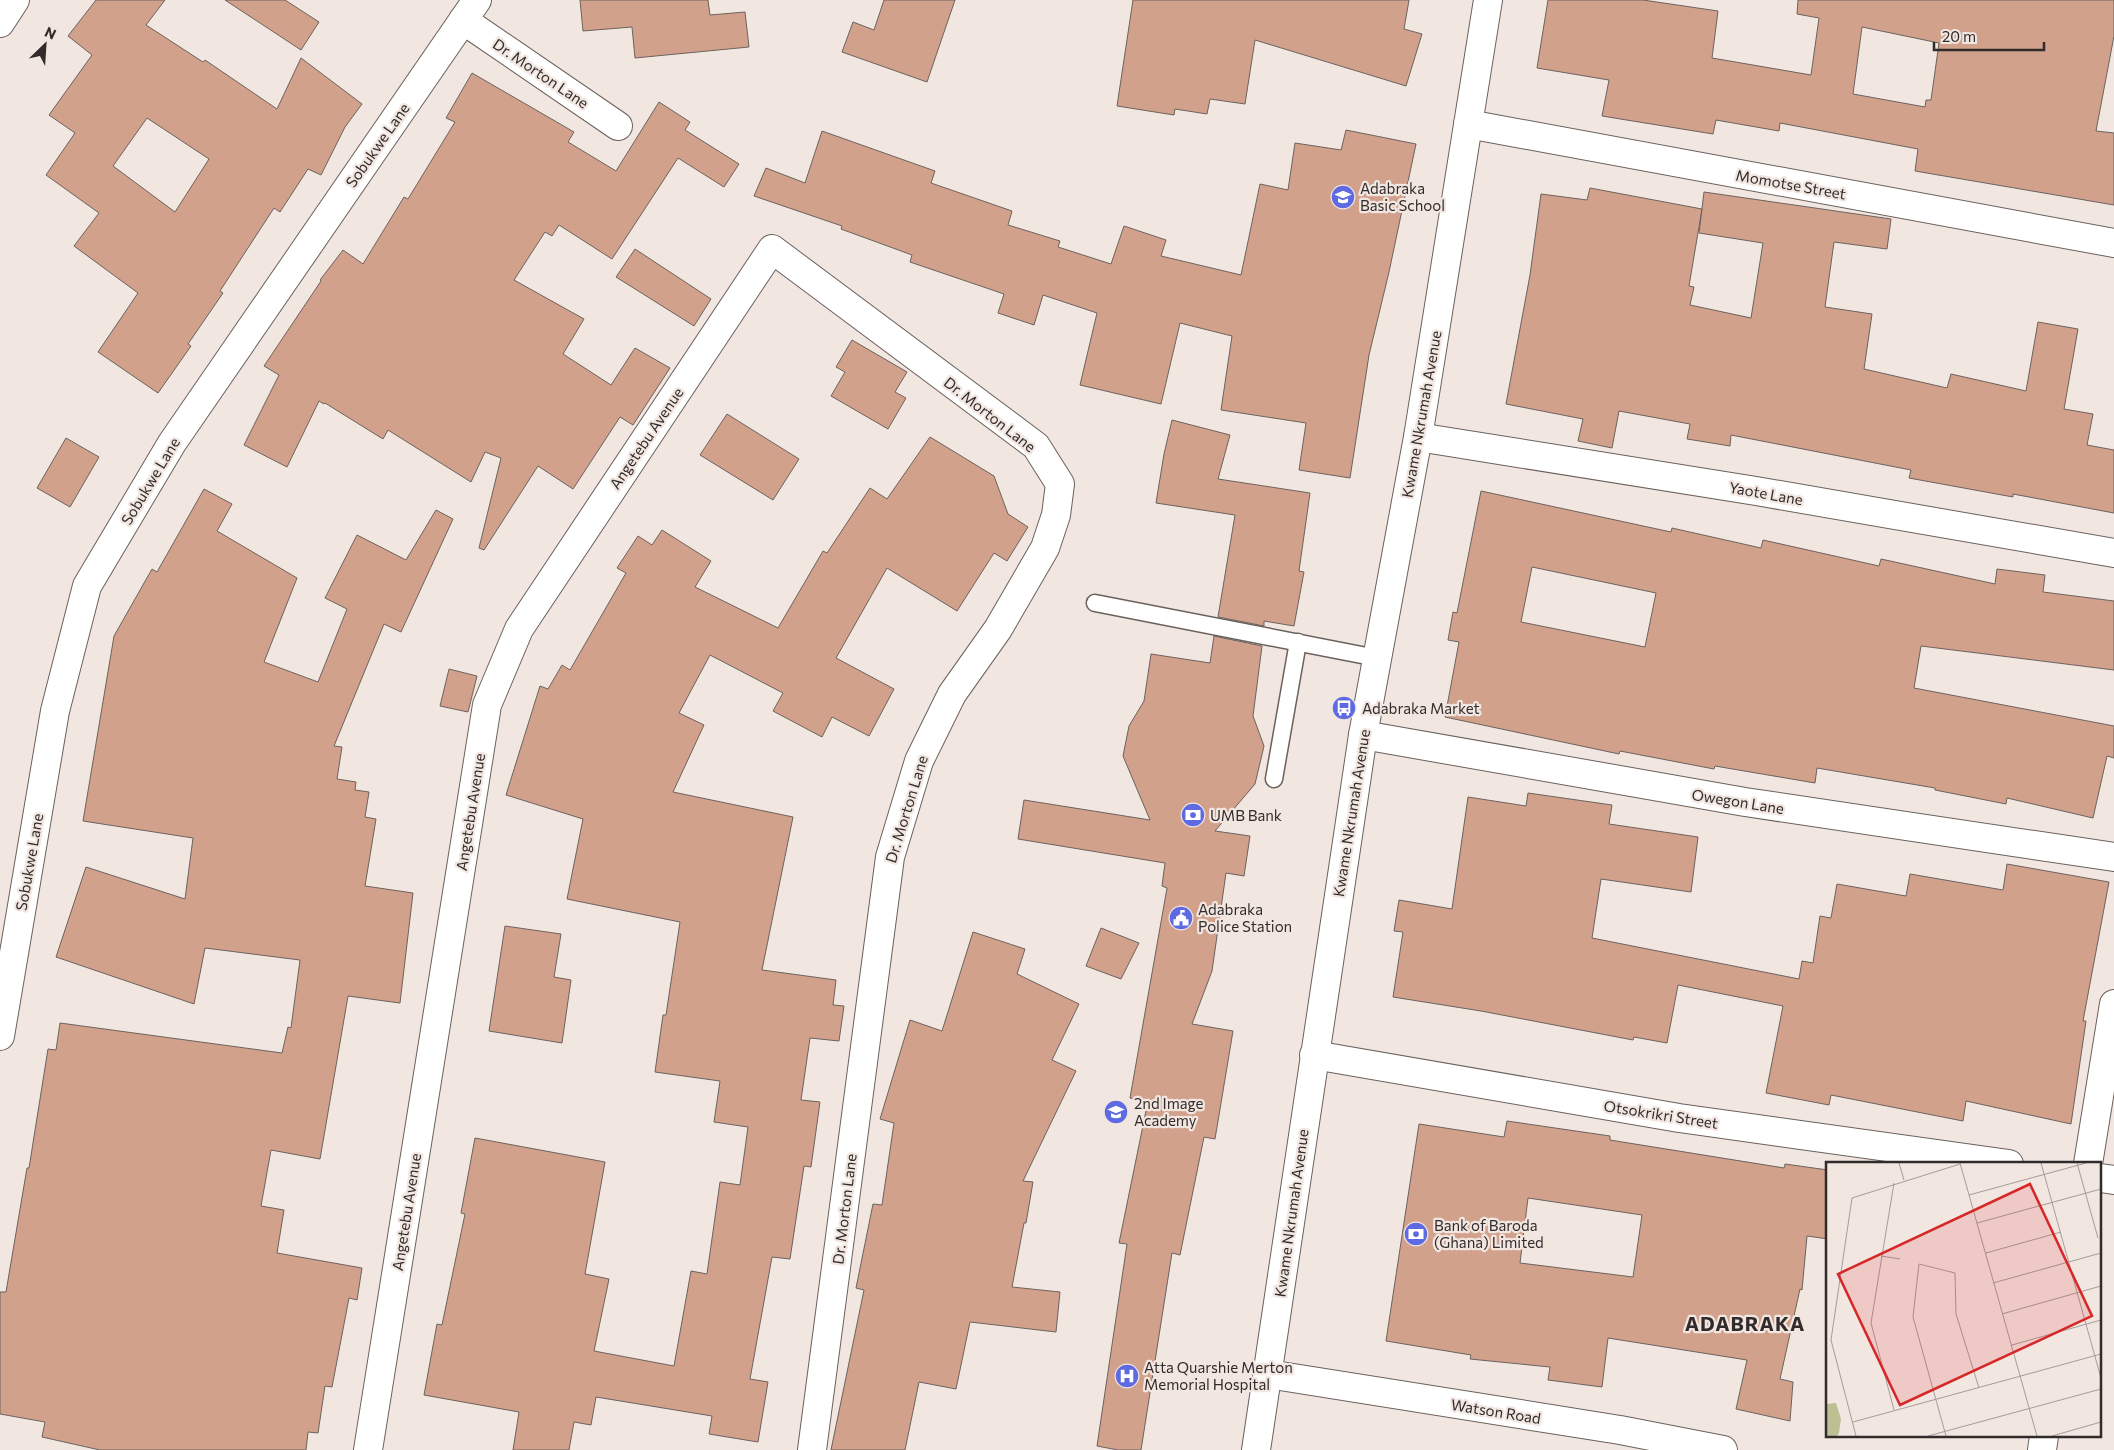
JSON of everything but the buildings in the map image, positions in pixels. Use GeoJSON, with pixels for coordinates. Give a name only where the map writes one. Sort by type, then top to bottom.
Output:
{"type":"FeatureCollection","features":[{"type":"Feature","properties":{"kind":"street"},"geometry":{"type":"LineString","coordinates":[[0,23],[16,0]]}},
{"type":"Feature","properties":{"kind":"street","name":"Kwame Nkrumah Avenue"},"geometry":{"type":"LineString","coordinates":[[1256,1450],[1363,735],[1418,437],[1488,0]]}},
{"type":"Feature","properties":{"kind":"street","name":"Dr. Morton Lane"},"geometry":{"type":"LineString","coordinates":[[470,10],[618,126]]}},
{"type":"Feature","properties":{"kind":"street","name":"Sobukwe Lane"},"geometry":{"type":"LineString","coordinates":[[0,1036],[55,711],[87,586],[172,443],[470,10]]}},
{"type":"Feature","properties":{"kind":"street","name":"Momotse Street"},"geometry":{"type":"LineString","coordinates":[[1468,124],[2114,243]]}},
{"type":"Feature","properties":{"kind":"street","name":"Dr. Morton Lane"},"geometry":{"type":"LineString","coordinates":[[772,249],[1036,446],[1060,484],[1056,515],[1045,548],[998,629],[952,694],[919,761],[890,857],[812,1450]]}},
{"type":"Feature","properties":{"kind":"street","name":"Angetebu Avenue"},"geometry":{"type":"LineString","coordinates":[[368,1450],[488,705],[519,628],[772,249]]}},
{"type":"Feature","properties":{"kind":"street","name":"Yaote Lane"},"geometry":{"type":"LineString","coordinates":[[1418,437],[1746,490],[2114,553]]}},
{"type":"Feature","properties":{"kind":"street","name":"Owegon Lane"},"geometry":{"type":"LineString","coordinates":[[1363,735],[1745,802],[2114,857]]}},
{"type":"Feature","properties":{"kind":"street"},"geometry":{"type":"LineString","coordinates":[[2088,1162],[2114,1004]]}},
{"type":"Feature","properties":{"kind":"street","name":"Otsokrikri Street"},"geometry":{"type":"LineString","coordinates":[[1314,1055],[1679,1118],[1995,1162]]}},
{"type":"Feature","properties":{"kind":"street","name":"Watson Road"},"geometry":{"type":"LineString","coordinates":[[1268,1374],[1620,1430],[1722,1450]]}},
{"type":"Feature","properties":{"kind":"lane"},"geometry":{"type":"LineString","coordinates":[[1095,603],[1377,658]]}},
{"type":"Feature","properties":{"kind":"lane"},"geometry":{"type":"LineString","coordinates":[[1274,779],[1298,642]]}},
{"type":"Feature","properties":{"kind":"place","name":"Adabraka Basic School"},"geometry":{"type":"Point","coordinates":[1343,197]}},
{"type":"Feature","properties":{"kind":"place","name":"Adabraka Market"},"geometry":{"type":"Point","coordinates":[1344,708]}},
{"type":"Feature","properties":{"kind":"place","name":"UMB Bank"},"geometry":{"type":"Point","coordinates":[1193,815]}},
{"type":"Feature","properties":{"kind":"place","name":"Adabraka Police Station"},"geometry":{"type":"Point","coordinates":[1181,918]}},
{"type":"Feature","properties":{"kind":"place","name":"2nd Image Academy"},"geometry":{"type":"Point","coordinates":[1116,1112]}},
{"type":"Feature","properties":{"kind":"place","name":"Bank of Baroda (Ghana) Limited"},"geometry":{"type":"Point","coordinates":[1416,1234]}},
{"type":"Feature","properties":{"kind":"place","name":"Atta Quarshie Merton Memorial Hospital"},"geometry":{"type":"Point","coordinates":[1127,1376]}},
{"type":"Feature","properties":{"kind":"district","name":"ADABRAKA"},"geometry":{"type":"Point","coordinates":[1745,1323]}}]}
